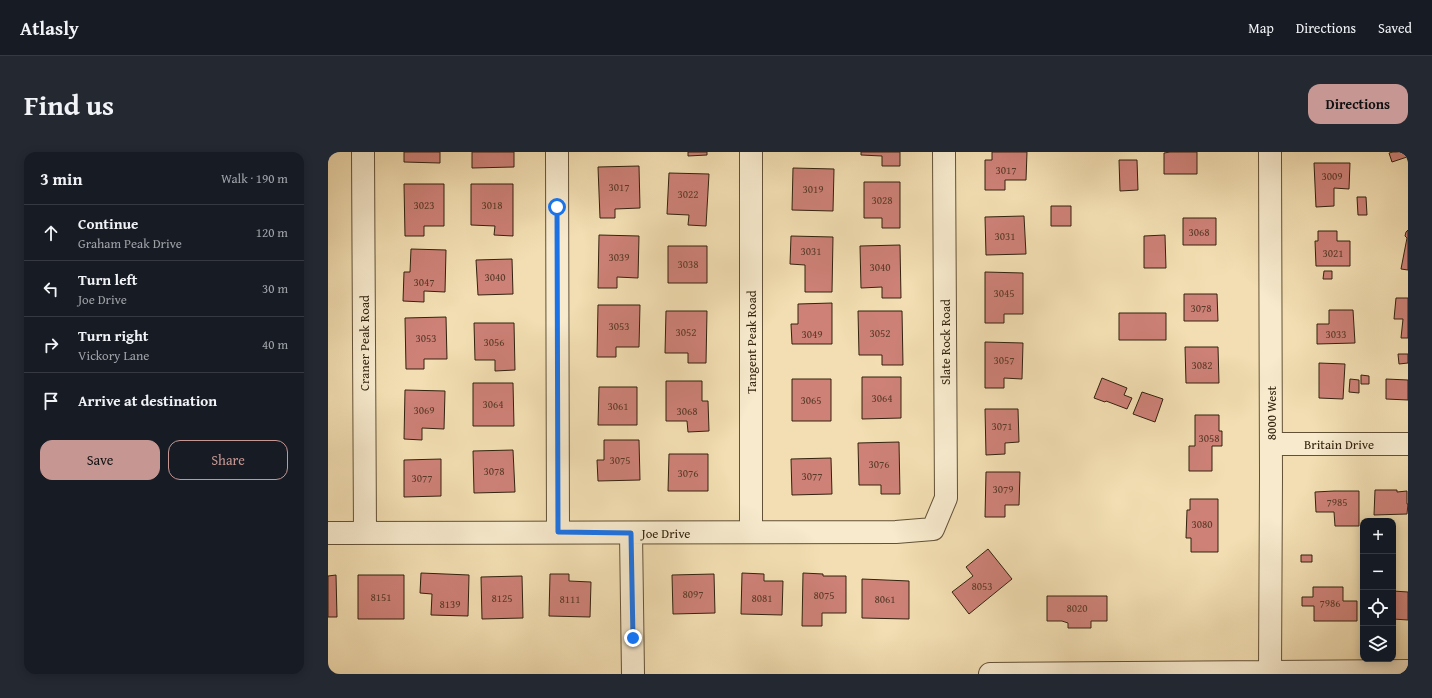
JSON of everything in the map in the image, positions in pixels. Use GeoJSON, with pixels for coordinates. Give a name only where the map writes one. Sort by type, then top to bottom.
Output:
{"type":"FeatureCollection","features":[{"type":"Feature","properties":{"kind":"street","name":"Craner Peak Road"},"geometry":{"type":"LineString","coordinates":[[363,152],[365,533]]}},
{"type":"Feature","properties":{"kind":"street"},"geometry":{"type":"LineString","coordinates":[[557,152],[558,532]]}},
{"type":"Feature","properties":{"kind":"street","name":"Tangent Peak Road"},"geometry":{"type":"LineString","coordinates":[[751,152],[751,532]]}},
{"type":"Feature","properties":{"kind":"street","name":"Slate Rock Road"},"geometry":{"type":"LineString","coordinates":[[933,529],[946,498],[944,152]]}},
{"type":"Feature","properties":{"kind":"street","name":"8000 West"},"geometry":{"type":"LineString","coordinates":[[1270,152],[1270,673]]}},
{"type":"Feature","properties":{"kind":"street","name":"Britain Drive"},"geometry":{"type":"LineString","coordinates":[[1271,444],[1408,444]]}},
{"type":"Feature","properties":{"kind":"street","name":"Joe Drive"},"geometry":{"type":"LineString","coordinates":[[328,533],[896,532],[933,529]]}},
{"type":"Feature","properties":{"kind":"street"},"geometry":{"type":"LineString","coordinates":[[631,533],[633,674]]}},
{"type":"Feature","properties":{"kind":"street"},"geometry":{"type":"LineString","coordinates":[[990,674],[1408,671]]}},
{"type":"Feature","properties":{"kind":"building"},"geometry":{"type":"Polygon","coordinates":[[[404,152],[440,152],[440,163],[404,162],[404,152]]]}},
{"type":"Feature","properties":{"kind":"building"},"geometry":{"type":"Polygon","coordinates":[[[472,152],[514,152],[514,167],[472,168],[472,152]]]}},
{"type":"Feature","properties":{"kind":"building"},"geometry":{"type":"Polygon","coordinates":[[[688,152],[707,152],[707,155],[688,156],[688,152]]]}},
{"type":"Feature","properties":{"kind":"building"},"geometry":{"type":"Polygon","coordinates":[[[861,152],[900,152],[900,166],[882,166],[882,156],[861,155],[861,152]]]}},
{"type":"Feature","properties":{"kind":"building"},"geometry":{"type":"Polygon","coordinates":[[[992,152],[1027,152],[1026,180],[1005,180],[1005,190],[985,190],[985,160],[992,160],[992,152]]]}},
{"type":"Feature","properties":{"kind":"building"},"geometry":{"type":"Polygon","coordinates":[[[1197,152],[1197,174],[1164,174],[1164,153],[1197,152]]]}},
{"type":"Feature","properties":{"kind":"building"},"geometry":{"type":"Polygon","coordinates":[[[1405,152],[1407,157],[1392,162],[1389,153],[1405,152]]]}},
{"type":"Feature","properties":{"kind":"building"},"geometry":{"type":"Polygon","coordinates":[[[1119,160],[1137,160],[1138,190],[1120,191],[1119,160]]]}},
{"type":"Feature","properties":{"kind":"building"},"geometry":{"type":"Polygon","coordinates":[[[1314,163],[1350,163],[1349,189],[1334,188],[1334,206],[1316,207],[1314,163]]]}},
{"type":"Feature","properties":{"kind":"building"},"geometry":{"type":"Polygon","coordinates":[[[639,166],[640,208],[615,209],[615,218],[600,218],[598,167],[639,166]]]}},
{"type":"Feature","properties":{"kind":"building"},"geometry":{"type":"Polygon","coordinates":[[[793,168],[834,169],[833,211],[792,210],[793,168]]]}},
{"type":"Feature","properties":{"kind":"building"},"geometry":{"type":"Polygon","coordinates":[[[669,173],[709,174],[706,226],[688,225],[689,215],[667,214],[669,173]]]}},
{"type":"Feature","properties":{"kind":"building"},"geometry":{"type":"Polygon","coordinates":[[[864,182],[900,182],[900,228],[882,228],[882,218],[864,218],[864,182]]]}},
{"type":"Feature","properties":{"kind":"building"},"geometry":{"type":"Polygon","coordinates":[[[404,184],[444,184],[444,226],[424,226],[424,236],[405,236],[404,184]]]}},
{"type":"Feature","properties":{"kind":"building"},"geometry":{"type":"Polygon","coordinates":[[[471,184],[513,184],[513,236],[494,235],[495,226],[471,225],[471,184]]]}},
{"type":"Feature","properties":{"kind":"building"},"geometry":{"type":"Polygon","coordinates":[[[1357,197],[1366,197],[1367,215],[1358,215],[1357,197]]]}},
{"type":"Feature","properties":{"kind":"building"},"geometry":{"type":"Polygon","coordinates":[[[1051,206],[1071,206],[1071,226],[1051,226],[1051,206]]]}},
{"type":"Feature","properties":{"kind":"building"},"geometry":{"type":"Polygon","coordinates":[[[1024,216],[1026,254],[986,255],[985,217],[1024,216]]]}},
{"type":"Feature","properties":{"kind":"building"},"geometry":{"type":"Polygon","coordinates":[[[1183,218],[1216,218],[1216,245],[1183,245],[1183,218]]]}},
{"type":"Feature","properties":{"kind":"building"},"geometry":{"type":"Polygon","coordinates":[[[1408,230],[1408,270],[1401,269],[1407,238],[1405,236],[1408,230]]]}},
{"type":"Feature","properties":{"kind":"building"},"geometry":{"type":"Polygon","coordinates":[[[1318,231],[1337,231],[1337,241],[1350,241],[1350,266],[1316,266],[1315,241],[1318,241],[1318,231]]]}},
{"type":"Feature","properties":{"kind":"building"},"geometry":{"type":"Polygon","coordinates":[[[599,235],[639,236],[638,278],[617,277],[617,288],[598,288],[599,235]]]}},
{"type":"Feature","properties":{"kind":"building"},"geometry":{"type":"Polygon","coordinates":[[[1165,235],[1166,268],[1144,268],[1144,236],[1165,235]]]}},
{"type":"Feature","properties":{"kind":"building"},"geometry":{"type":"Polygon","coordinates":[[[791,236],[833,237],[832,292],[805,292],[805,265],[790,264],[791,236]]]}},
{"type":"Feature","properties":{"kind":"building"},"geometry":{"type":"Polygon","coordinates":[[[900,245],[901,298],[882,298],[882,287],[861,288],[860,246],[900,245]]]}},
{"type":"Feature","properties":{"kind":"building"},"geometry":{"type":"Polygon","coordinates":[[[668,246],[707,246],[707,283],[668,283],[668,246]]]}},
{"type":"Feature","properties":{"kind":"building"},"geometry":{"type":"Polygon","coordinates":[[[411,249],[446,250],[445,292],[424,291],[424,302],[403,301],[404,272],[410,272],[411,249]]]}},
{"type":"Feature","properties":{"kind":"building"},"geometry":{"type":"Polygon","coordinates":[[[512,259],[513,294],[478,295],[476,260],[512,259]]]}},
{"type":"Feature","properties":{"kind":"building"},"geometry":{"type":"Polygon","coordinates":[[[1324,271],[1332,271],[1332,279],[1323,279],[1324,271]]]}},
{"type":"Feature","properties":{"kind":"building"},"geometry":{"type":"Polygon","coordinates":[[[985,272],[1023,273],[1023,314],[1004,314],[1004,323],[985,323],[985,272]]]}},
{"type":"Feature","properties":{"kind":"building"},"geometry":{"type":"Polygon","coordinates":[[[1184,294],[1217,294],[1218,321],[1184,321],[1184,294]]]}},
{"type":"Feature","properties":{"kind":"building"},"geometry":{"type":"Polygon","coordinates":[[[1396,298],[1408,298],[1408,338],[1401,338],[1403,319],[1394,319],[1396,298]]]}},
{"type":"Feature","properties":{"kind":"building"},"geometry":{"type":"Polygon","coordinates":[[[832,303],[832,344],[792,344],[791,324],[798,324],[798,304],[832,303]]]}},
{"type":"Feature","properties":{"kind":"building"},"geometry":{"type":"Polygon","coordinates":[[[598,305],[640,305],[639,347],[616,347],[616,357],[597,357],[598,305]]]}},
{"type":"Feature","properties":{"kind":"building"},"geometry":{"type":"Polygon","coordinates":[[[1329,310],[1353,310],[1355,343],[1317,344],[1317,324],[1329,324],[1329,310]]]}},
{"type":"Feature","properties":{"kind":"building"},"geometry":{"type":"Polygon","coordinates":[[[666,311],[707,311],[706,363],[688,363],[688,353],[665,353],[666,311]]]}},
{"type":"Feature","properties":{"kind":"building"},"geometry":{"type":"Polygon","coordinates":[[[858,311],[902,311],[903,365],[882,365],[882,355],[859,355],[858,311]]]}},
{"type":"Feature","properties":{"kind":"building"},"geometry":{"type":"Polygon","coordinates":[[[1119,313],[1166,313],[1166,340],[1119,340],[1119,313]]]}},
{"type":"Feature","properties":{"kind":"building"},"geometry":{"type":"Polygon","coordinates":[[[446,317],[447,359],[424,359],[424,369],[406,369],[405,318],[446,317]]]}},
{"type":"Feature","properties":{"kind":"building"},"geometry":{"type":"Polygon","coordinates":[[[474,323],[514,323],[515,370],[495,371],[495,360],[475,360],[474,323]]]}},
{"type":"Feature","properties":{"kind":"building"},"geometry":{"type":"Polygon","coordinates":[[[985,342],[1023,343],[1022,379],[1004,378],[1004,388],[985,388],[985,342]]]}},
{"type":"Feature","properties":{"kind":"building"},"geometry":{"type":"Polygon","coordinates":[[[1185,347],[1218,347],[1219,383],[1186,383],[1185,347]]]}},
{"type":"Feature","properties":{"kind":"building"},"geometry":{"type":"Polygon","coordinates":[[[1398,354],[1408,354],[1408,363],[1399,364],[1398,354]]]}},
{"type":"Feature","properties":{"kind":"building"},"geometry":{"type":"Polygon","coordinates":[[[1319,363],[1345,364],[1343,399],[1319,398],[1319,363]]]}},
{"type":"Feature","properties":{"kind":"building"},"geometry":{"type":"Polygon","coordinates":[[[1361,375],[1369,376],[1369,384],[1361,384],[1361,375]]]}},
{"type":"Feature","properties":{"kind":"building"},"geometry":{"type":"Polygon","coordinates":[[[862,377],[901,377],[901,418],[862,419],[862,377]]]}},
{"type":"Feature","properties":{"kind":"building"},"geometry":{"type":"Polygon","coordinates":[[[1102,378],[1127,388],[1124,395],[1132,398],[1127,409],[1094,398],[1102,378]]]}},
{"type":"Feature","properties":{"kind":"building"},"geometry":{"type":"Polygon","coordinates":[[[792,379],[831,379],[831,421],[792,421],[792,379]]]}},
{"type":"Feature","properties":{"kind":"building"},"geometry":{"type":"Polygon","coordinates":[[[1350,379],[1359,380],[1359,393],[1349,392],[1350,379]]]}},
{"type":"Feature","properties":{"kind":"building"},"geometry":{"type":"Polygon","coordinates":[[[1386,379],[1408,380],[1408,400],[1386,399],[1386,379]]]}},
{"type":"Feature","properties":{"kind":"building"},"geometry":{"type":"Polygon","coordinates":[[[666,381],[702,381],[702,401],[708,401],[709,431],[688,432],[687,421],[666,421],[666,381]]]}},
{"type":"Feature","properties":{"kind":"building"},"geometry":{"type":"Polygon","coordinates":[[[473,383],[513,383],[514,426],[473,426],[473,383]]]}},
{"type":"Feature","properties":{"kind":"building"},"geometry":{"type":"Polygon","coordinates":[[[599,387],[637,387],[637,425],[598,425],[599,387]]]}},
{"type":"Feature","properties":{"kind":"building"},"geometry":{"type":"Polygon","coordinates":[[[405,390],[445,391],[444,429],[422,428],[422,440],[404,439],[405,390]]]}},
{"type":"Feature","properties":{"kind":"building"},"geometry":{"type":"Polygon","coordinates":[[[1142,392],[1163,399],[1155,422],[1133,414],[1142,392]]]}},
{"type":"Feature","properties":{"kind":"building"},"geometry":{"type":"Polygon","coordinates":[[[985,409],[1018,409],[1019,442],[1005,443],[1005,454],[986,455],[985,409]]]}},
{"type":"Feature","properties":{"kind":"building"},"geometry":{"type":"Polygon","coordinates":[[[1195,415],[1219,415],[1219,431],[1222,431],[1222,446],[1212,446],[1212,471],[1189,471],[1189,446],[1195,446],[1195,415]]]}},
{"type":"Feature","properties":{"kind":"building"},"geometry":{"type":"Polygon","coordinates":[[[604,440],[639,440],[640,480],[598,481],[597,460],[604,460],[604,440]]]}},
{"type":"Feature","properties":{"kind":"building"},"geometry":{"type":"Polygon","coordinates":[[[899,442],[900,494],[881,494],[881,485],[859,485],[858,443],[899,442]]]}},
{"type":"Feature","properties":{"kind":"building"},"geometry":{"type":"Polygon","coordinates":[[[513,450],[515,492],[474,493],[473,451],[513,450]]]}},
{"type":"Feature","properties":{"kind":"building"},"geometry":{"type":"Polygon","coordinates":[[[669,454],[708,454],[708,491],[668,491],[669,454]]]}},
{"type":"Feature","properties":{"kind":"building"},"geometry":{"type":"Polygon","coordinates":[[[831,458],[832,494],[792,495],[791,459],[831,458]]]}},
{"type":"Feature","properties":{"kind":"building"},"geometry":{"type":"Polygon","coordinates":[[[441,459],[441,496],[404,497],[404,460],[441,459]]]}},
{"type":"Feature","properties":{"kind":"building"},"geometry":{"type":"Polygon","coordinates":[[[986,472],[1020,472],[1019,505],[1005,505],[1005,517],[985,517],[986,472]]]}},
{"type":"Feature","properties":{"kind":"building"},"geometry":{"type":"Polygon","coordinates":[[[1375,490],[1397,490],[1397,492],[1407,491],[1407,514],[1374,515],[1375,490]]]}},
{"type":"Feature","properties":{"kind":"building"},"geometry":{"type":"Polygon","coordinates":[[[1359,491],[1359,526],[1335,526],[1334,512],[1316,512],[1315,492],[1359,491]]]}},
{"type":"Feature","properties":{"kind":"building"},"geometry":{"type":"Polygon","coordinates":[[[1190,499],[1218,499],[1218,552],[1191,552],[1191,538],[1186,538],[1187,510],[1190,510],[1190,499]]]}},
{"type":"Feature","properties":{"kind":"building"},"geometry":{"type":"Polygon","coordinates":[[[988,549],[1012,579],[969,614],[952,592],[973,576],[966,567],[988,549]]]}},
{"type":"Feature","properties":{"kind":"building"},"geometry":{"type":"Polygon","coordinates":[[[1301,555],[1312,555],[1312,562],[1301,562],[1301,555]]]}},
{"type":"Feature","properties":{"kind":"building"},"geometry":{"type":"Polygon","coordinates":[[[421,573],[469,575],[468,616],[431,615],[432,594],[420,593],[421,573]]]}},
{"type":"Feature","properties":{"kind":"building"},"geometry":{"type":"Polygon","coordinates":[[[742,573],[764,574],[764,581],[783,581],[782,615],[741,614],[742,573]]]}},
{"type":"Feature","properties":{"kind":"building"},"geometry":{"type":"Polygon","coordinates":[[[803,573],[823,574],[823,576],[846,576],[846,613],[822,613],[822,626],[802,626],[803,573]]]}},
{"type":"Feature","properties":{"kind":"building"},"geometry":{"type":"Polygon","coordinates":[[[550,574],[569,574],[569,581],[591,582],[590,617],[549,616],[550,574]]]}},
{"type":"Feature","properties":{"kind":"building"},"geometry":{"type":"Polygon","coordinates":[[[714,574],[715,613],[673,614],[672,575],[714,574]]]}},
{"type":"Feature","properties":{"kind":"building"},"geometry":{"type":"Polygon","coordinates":[[[336,575],[337,617],[328,617],[328,576],[336,575]]]}},
{"type":"Feature","properties":{"kind":"building"},"geometry":{"type":"Polygon","coordinates":[[[358,575],[404,575],[404,619],[358,619],[358,575]]]}},
{"type":"Feature","properties":{"kind":"building"},"geometry":{"type":"Polygon","coordinates":[[[522,576],[523,618],[482,619],[481,577],[522,576]]]}},
{"type":"Feature","properties":{"kind":"building"},"geometry":{"type":"Polygon","coordinates":[[[862,579],[909,581],[909,619],[862,618],[862,579]]]}},
{"type":"Feature","properties":{"kind":"building"},"geometry":{"type":"Polygon","coordinates":[[[1313,587],[1343,587],[1343,601],[1357,601],[1357,621],[1314,621],[1314,606],[1302,606],[1302,597],[1313,597],[1313,587]]]}},
{"type":"Feature","properties":{"kind":"building"},"geometry":{"type":"Polygon","coordinates":[[[1396,591],[1408,592],[1408,620],[1396,619],[1396,591]]]}},
{"type":"Feature","properties":{"kind":"building"},"geometry":{"type":"Polygon","coordinates":[[[1047,596],[1107,596],[1107,621],[1091,621],[1091,628],[1068,628],[1068,623],[1062,621],[1047,621],[1047,596]]]}},
{"type":"Feature","properties":{"kind":"route"},"geometry":{"type":"LineString","coordinates":[[557,207],[558,532],[631,533],[633,638]]}}]}
